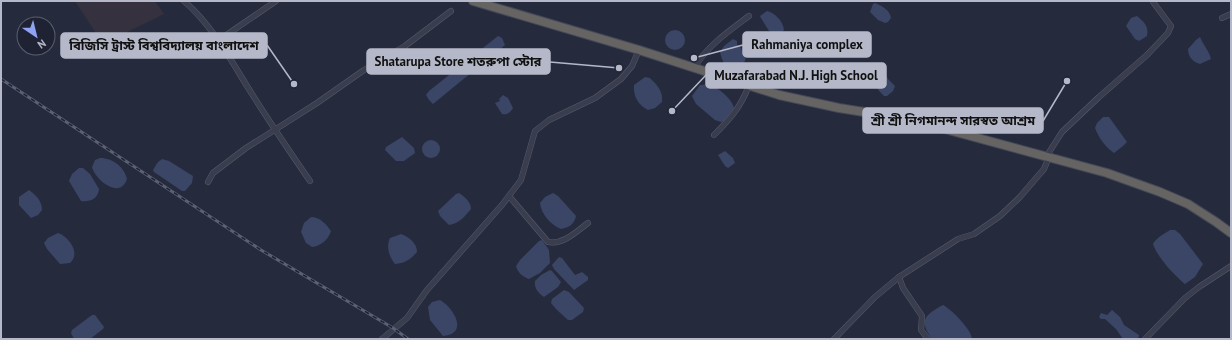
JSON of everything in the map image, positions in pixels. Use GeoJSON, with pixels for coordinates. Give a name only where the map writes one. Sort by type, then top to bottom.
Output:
{"type":"FeatureCollection","features":[{"type":"Feature","properties":{"kind":"highway"},"geometry":{"type":"LineString","coordinates":[[473,1],[639,50],[779,95],[839,108],[908,120],[1107,173],[1188,204],[1231,233]]}},
{"type":"Feature","properties":{"kind":"street"},"geometry":{"type":"LineString","coordinates":[[184,1],[193,9],[219,40],[275,130],[310,181]]}},
{"type":"Feature","properties":{"kind":"street"},"geometry":{"type":"LineString","coordinates":[[219,40],[276,1]]}},
{"type":"Feature","properties":{"kind":"street"},"geometry":{"type":"LineString","coordinates":[[834,339],[875,297],[899,277],[958,240],[974,234],[1000,216],[1019,198],[1044,169],[1048,157],[1062,132],[1147,55],[1168,33],[1171,26],[1153,2],[1154,1]]}},
{"type":"Feature","properties":{"kind":"street"},"geometry":{"type":"LineString","coordinates":[[208,182],[213,173],[246,148],[364,70],[405,46],[451,11]]}},
{"type":"Feature","properties":{"kind":"street"},"geometry":{"type":"LineString","coordinates":[[1222,18],[1231,14]]}},
{"type":"Feature","properties":{"kind":"street"},"geometry":{"type":"LineString","coordinates":[[694,68],[700,57],[713,44],[749,16]]}},
{"type":"Feature","properties":{"kind":"street"},"geometry":{"type":"LineString","coordinates":[[382,339],[407,318],[427,290],[509,196],[521,180],[535,130],[549,120],[595,98],[622,79],[632,66],[639,50]]}},
{"type":"Feature","properties":{"kind":"street"},"geometry":{"type":"LineString","coordinates":[[714,135],[730,119],[740,106],[749,85]]}},
{"type":"Feature","properties":{"kind":"street"},"geometry":{"type":"LineString","coordinates":[[509,196],[548,242],[555,244],[563,241],[588,223]]}},
{"type":"Feature","properties":{"kind":"street"},"geometry":{"type":"LineString","coordinates":[[1144,339],[1185,298],[1231,266]]}},
{"type":"Feature","properties":{"kind":"street"},"geometry":{"type":"LineString","coordinates":[[899,277],[903,288],[922,316],[921,330],[928,339]]}},
{"type":"Feature","properties":{"kind":"shaded area"},"geometry":{"type":"Polygon","coordinates":[[[75,1],[155,1],[164,14],[103,44],[75,1]]]}},
{"type":"Feature","properties":{"kind":"water"},"geometry":{"type":"Polygon","coordinates":[[[875,3],[883,7],[889,13],[891,18],[888,22],[885,23],[878,20],[870,12],[873,4],[875,3]]]}},
{"type":"Feature","properties":{"kind":"water"},"geometry":{"type":"Polygon","coordinates":[[[767,11],[776,16],[782,24],[784,30],[779,35],[769,31],[760,16],[767,11]]]}},
{"type":"Feature","properties":{"kind":"water"},"geometry":{"type":"Polygon","coordinates":[[[1137,16],[1147,27],[1147,36],[1139,41],[1135,39],[1126,26],[1131,18],[1137,16]]]}},
{"type":"Feature","properties":{"kind":"water"},"geometry":{"type":"Polygon","coordinates":[[[675,30],[682,33],[685,40],[682,47],[675,50],[668,47],[665,40],[668,33],[675,30]]]}},
{"type":"Feature","properties":{"kind":"water"},"geometry":{"type":"Polygon","coordinates":[[[498,36],[502,38],[505,45],[433,104],[429,100],[426,95],[429,91],[498,36]]]}},
{"type":"Feature","properties":{"kind":"water"},"geometry":{"type":"Polygon","coordinates":[[[1200,37],[1211,59],[1200,64],[1191,59],[1188,49],[1200,37]]]}},
{"type":"Feature","properties":{"kind":"water"},"geometry":{"type":"Polygon","coordinates":[[[733,39],[737,41],[737,45],[741,48],[746,57],[743,67],[733,72],[726,66],[720,52],[724,46],[733,39]]]}},
{"type":"Feature","properties":{"kind":"water"},"geometry":{"type":"Polygon","coordinates":[[[880,70],[885,72],[888,79],[895,86],[893,91],[887,96],[884,96],[878,90],[874,83],[873,76],[880,70]]]}},
{"type":"Feature","properties":{"kind":"water"},"geometry":{"type":"Polygon","coordinates":[[[645,77],[650,78],[658,86],[662,98],[662,102],[655,108],[648,110],[639,103],[635,96],[634,89],[634,85],[645,77]]]}},
{"type":"Feature","properties":{"kind":"water"},"geometry":{"type":"Polygon","coordinates":[[[700,85],[714,86],[725,94],[731,101],[734,108],[724,121],[721,122],[715,120],[696,104],[692,96],[700,85]]]}},
{"type":"Feature","properties":{"kind":"water"},"geometry":{"type":"Polygon","coordinates":[[[503,95],[508,98],[513,108],[506,114],[502,114],[495,103],[500,101],[499,99],[503,95]]]}},
{"type":"Feature","properties":{"kind":"water"},"geometry":{"type":"Polygon","coordinates":[[[1103,117],[1109,117],[1127,142],[1114,153],[1103,142],[1095,128],[1097,123],[1103,117]]]}},
{"type":"Feature","properties":{"kind":"water"},"geometry":{"type":"Polygon","coordinates":[[[402,137],[414,148],[415,153],[404,161],[396,161],[385,150],[386,147],[402,137]]]}},
{"type":"Feature","properties":{"kind":"water"},"geometry":{"type":"Polygon","coordinates":[[[431,140],[438,142],[440,149],[438,156],[431,158],[424,156],[422,149],[424,142],[431,140]]]}},
{"type":"Feature","properties":{"kind":"water"},"geometry":{"type":"Polygon","coordinates":[[[725,151],[733,158],[735,163],[728,168],[718,155],[725,151]]]}},
{"type":"Feature","properties":{"kind":"water"},"geometry":{"type":"Polygon","coordinates":[[[100,158],[113,161],[121,167],[127,179],[124,185],[119,188],[114,188],[108,186],[98,177],[92,167],[95,160],[100,158]]]}},
{"type":"Feature","properties":{"kind":"water"},"geometry":{"type":"Polygon","coordinates":[[[162,159],[169,161],[193,176],[192,183],[185,191],[182,191],[154,172],[153,170],[162,159]]]}},
{"type":"Feature","properties":{"kind":"water"},"geometry":{"type":"Polygon","coordinates":[[[79,168],[83,168],[90,174],[99,189],[97,195],[93,199],[81,201],[69,181],[72,174],[79,168]]]}},
{"type":"Feature","properties":{"kind":"water"},"geometry":{"type":"Polygon","coordinates":[[[29,190],[38,198],[42,210],[38,215],[31,218],[19,205],[19,197],[29,190]]]}},
{"type":"Feature","properties":{"kind":"water"},"geometry":{"type":"Polygon","coordinates":[[[459,193],[469,202],[471,209],[459,221],[449,225],[440,216],[438,211],[459,193]]]}},
{"type":"Feature","properties":{"kind":"water"},"geometry":{"type":"Polygon","coordinates":[[[553,193],[558,196],[576,216],[571,225],[561,229],[547,219],[542,211],[540,203],[545,197],[553,193]]]}},
{"type":"Feature","properties":{"kind":"water"},"geometry":{"type":"Polygon","coordinates":[[[311,217],[325,223],[331,231],[324,242],[312,247],[306,243],[301,232],[304,223],[311,217]]]}},
{"type":"Feature","properties":{"kind":"water"},"geometry":{"type":"Polygon","coordinates":[[[1170,230],[1175,230],[1180,234],[1203,264],[1195,277],[1185,284],[1162,260],[1153,244],[1170,230]]]}},
{"type":"Feature","properties":{"kind":"water"},"geometry":{"type":"Polygon","coordinates":[[[58,233],[70,242],[74,250],[73,259],[70,263],[60,264],[47,249],[44,243],[48,238],[58,233]]]}},
{"type":"Feature","properties":{"kind":"water"},"geometry":{"type":"Polygon","coordinates":[[[401,234],[412,241],[416,246],[417,252],[407,261],[395,264],[391,258],[388,244],[390,238],[401,234]]]}},
{"type":"Feature","properties":{"kind":"water"},"geometry":{"type":"Polygon","coordinates":[[[542,240],[549,250],[550,263],[540,273],[529,279],[518,271],[516,266],[539,241],[542,240]]]}},
{"type":"Feature","properties":{"kind":"water"},"geometry":{"type":"Polygon","coordinates":[[[559,257],[562,258],[575,275],[582,272],[588,277],[588,280],[574,290],[552,265],[559,257]]]}},
{"type":"Feature","properties":{"kind":"water"},"geometry":{"type":"Polygon","coordinates":[[[550,270],[561,282],[558,287],[544,297],[537,290],[535,281],[541,275],[550,270]]]}},
{"type":"Feature","properties":{"kind":"water"},"geometry":{"type":"Polygon","coordinates":[[[564,290],[569,292],[584,308],[583,312],[572,320],[568,320],[551,303],[552,299],[564,290]]]}},
{"type":"Feature","properties":{"kind":"water"},"geometry":{"type":"Polygon","coordinates":[[[440,300],[454,314],[457,326],[455,331],[451,334],[443,336],[430,320],[428,307],[432,302],[440,300]]]}},
{"type":"Feature","properties":{"kind":"water"},"geometry":{"type":"Polygon","coordinates":[[[943,305],[960,320],[968,330],[972,339],[932,339],[925,327],[926,319],[928,315],[943,305]]]}},
{"type":"Feature","properties":{"kind":"water"},"geometry":{"type":"Polygon","coordinates":[[[1112,310],[1120,317],[1124,325],[1139,335],[1138,339],[1123,339],[1116,329],[1105,319],[1101,319],[1099,317],[1101,313],[1107,315],[1112,310]]]}},
{"type":"Feature","properties":{"kind":"water"},"geometry":{"type":"Polygon","coordinates":[[[92,315],[95,315],[104,327],[103,329],[90,339],[74,339],[71,333],[72,330],[92,315]]]}},
{"type":"Feature","properties":{"kind":"railway"},"geometry":{"type":"LineString","coordinates":[[1,79],[261,250],[393,328],[408,339]]}},
{"type":"Feature","properties":{"kind":"place","name":"Rahmaniya complex"},"geometry":{"type":"Point","coordinates":[694,58]}},
{"type":"Feature","properties":{"kind":"place","name":"Shatarupa Store শতরুপা স্টোর"},"geometry":{"type":"Point","coordinates":[619,68]}},
{"type":"Feature","properties":{"kind":"place","name":"শ্রী শ্রী নিগমানন্দ সারস্বত আশ্রম"},"geometry":{"type":"Point","coordinates":[1067,81]}},
{"type":"Feature","properties":{"kind":"place","name":"বিজিসি ট্রাস্ট বিশ্ববিদ্যালয় বাংলাদেশ"},"geometry":{"type":"Point","coordinates":[294,84]}},
{"type":"Feature","properties":{"kind":"place","name":"Muzafarabad N.J. High School"},"geometry":{"type":"Point","coordinates":[672,111]}}]}
